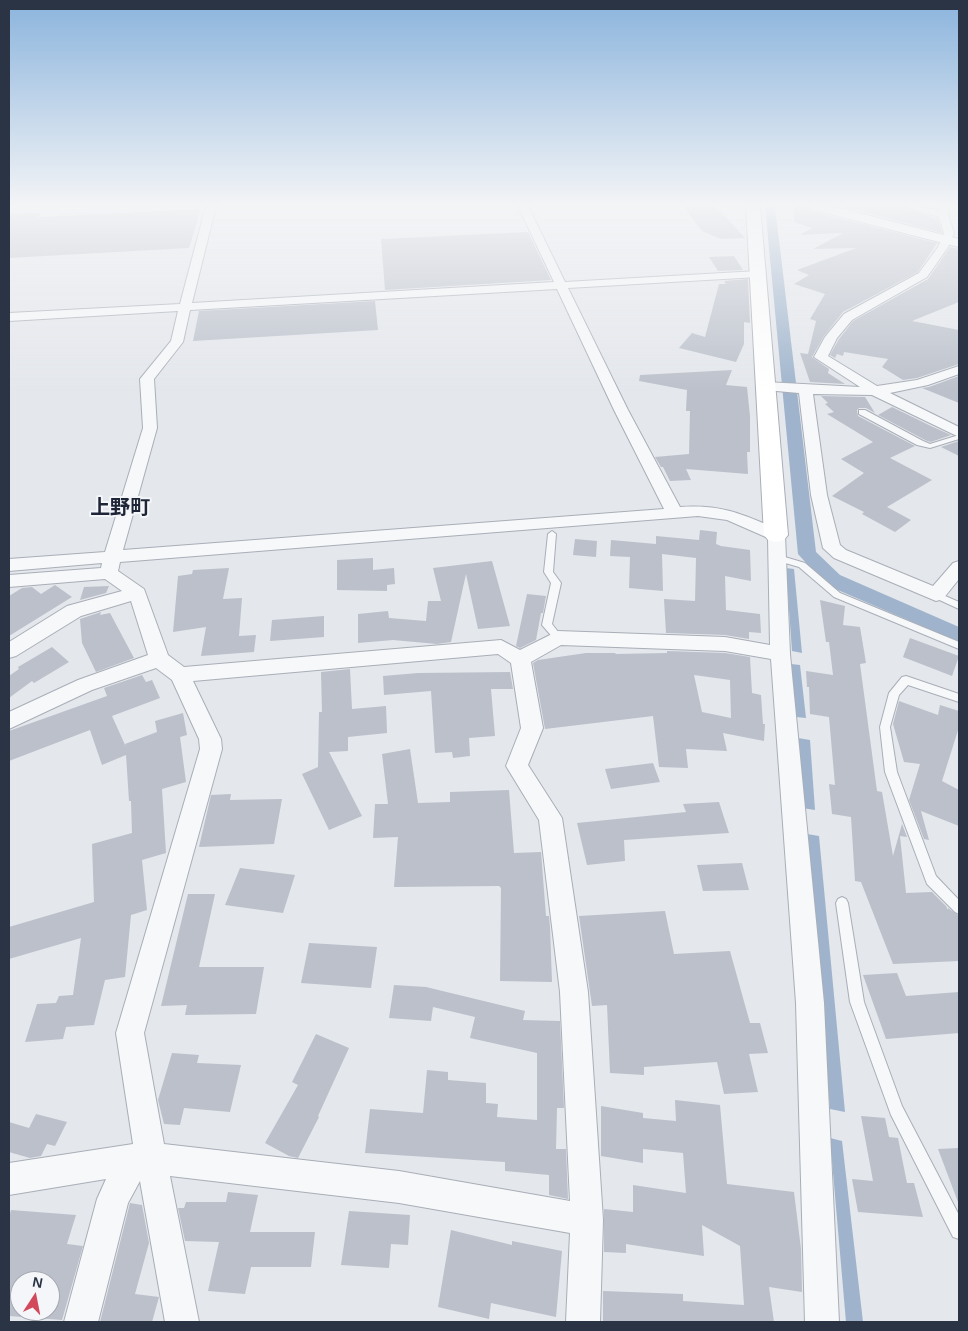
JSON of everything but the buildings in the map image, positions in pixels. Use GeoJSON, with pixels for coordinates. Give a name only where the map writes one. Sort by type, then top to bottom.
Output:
{"type":"FeatureCollection","features":[{"type":"Feature","properties":{"kind":"street"},"geometry":{"type":"LineString","coordinates":[[110,566],[150,428],[147,379],[178,342],[184,306],[194,268]]}},
{"type":"Feature","properties":{"kind":"street"},"geometry":{"type":"LineString","coordinates":[[553,268],[621,410],[674,512]]}},
{"type":"Feature","properties":{"kind":"street"},"geometry":{"type":"LineString","coordinates":[[758,268],[777,546],[780,654],[810,1004],[822,1322]]}},
{"type":"Feature","properties":{"kind":"street"},"geometry":{"type":"LineString","coordinates":[[928,268],[923,275],[848,317],[831,337],[821,357],[875,391],[959,433]]}},
{"type":"Feature","properties":{"kind":"street"},"geometry":{"type":"LineString","coordinates":[[9,317],[758,274]]}},
{"type":"Feature","properties":{"kind":"street"},"geometry":{"type":"LineString","coordinates":[[766,386],[875,391],[911,386],[959,370]]}},
{"type":"Feature","properties":{"kind":"street"},"geometry":{"type":"LineString","coordinates":[[804,389],[819,495],[832,548],[840,554],[936,595],[959,567]]}},
{"type":"Feature","properties":{"kind":"street"},"geometry":{"type":"LineString","coordinates":[[9,581],[110,566],[550,528],[674,512],[698,511],[730,515],[777,546]]}},
{"type":"Feature","properties":{"kind":"street"},"geometry":{"type":"LineString","coordinates":[[550,528],[690,522],[709,524],[777,546]]}},
{"type":"Feature","properties":{"kind":"street"},"geometry":{"type":"LineString","coordinates":[[9,565],[110,566],[138,593],[159,659],[180,675],[210,739],[211,749],[130,1033],[142,1159],[182,1322]]}},
{"type":"Feature","properties":{"kind":"street"},"geometry":{"type":"LineString","coordinates":[[9,651],[74,611],[138,593]]}},
{"type":"Feature","properties":{"kind":"street"},"geometry":{"type":"LineString","coordinates":[[520,659],[558,638],[725,644],[780,654]]}},
{"type":"Feature","properties":{"kind":"street"},"geometry":{"type":"LineString","coordinates":[[180,675],[501,647],[520,659],[532,728],[517,766],[550,818],[574,992],[587,1220],[583,1322]]}},
{"type":"Feature","properties":{"kind":"street"},"geometry":{"type":"LineString","coordinates":[[9,721],[85,685],[159,659]]}},
{"type":"Feature","properties":{"kind":"street"},"geometry":{"type":"LineString","coordinates":[[9,1179],[142,1159],[399,1187],[587,1220]]}},
{"type":"Feature","properties":{"kind":"street"},"geometry":{"type":"LineString","coordinates":[[81,1322],[113,1199],[142,1159]]}},
{"type":"Feature","properties":{"kind":"lane"},"geometry":{"type":"LineString","coordinates":[[862,412],[920,443],[930,446],[959,437]]}},
{"type":"Feature","properties":{"kind":"lane"},"geometry":{"type":"LineString","coordinates":[[550,528],[548,572],[556,583],[547,625],[558,638]]}},
{"type":"Feature","properties":{"kind":"lane"},"geometry":{"type":"LineString","coordinates":[[777,546],[837,595],[959,646]]}},
{"type":"Feature","properties":{"kind":"lane"},"geometry":{"type":"LineString","coordinates":[[936,595],[959,606]]}},
{"type":"Feature","properties":{"kind":"lane"},"geometry":{"type":"LineString","coordinates":[[959,698],[906,680],[894,693],[885,727],[891,772],[931,880],[959,908]]}},
{"type":"Feature","properties":{"kind":"lane"},"geometry":{"type":"LineString","coordinates":[[842,903],[857,1002],[896,1110],[959,1231]]}},
{"type":"Feature","properties":{"kind":"water"},"geometry":{"type":"Polygon","coordinates":[[[786,568],[794,569],[802,653],[792,651],[786,568]]]}},
{"type":"Feature","properties":{"kind":"water"},"geometry":{"type":"Polygon","coordinates":[[[791,664],[800,665],[806,718],[796,717],[791,664]]]}},
{"type":"Feature","properties":{"kind":"water"},"geometry":{"type":"Polygon","coordinates":[[[798,738],[810,740],[815,810],[802,808],[798,738]]]}},
{"type":"Feature","properties":{"kind":"water"},"geometry":{"type":"Polygon","coordinates":[[[807,834],[819,836],[845,1112],[830,1109],[807,834]]]}},
{"type":"Feature","properties":{"kind":"water"},"geometry":{"type":"Polygon","coordinates":[[[830,1138],[842,1141],[863,1322],[846,1322],[830,1138]]]}},
{"type":"Feature","properties":{"kind":"waterway"},"geometry":{"type":"LineString","coordinates":[[777,268],[807,554],[833,580],[959,635]]}},
{"type":"Feature","properties":{"kind":"district","name":"上野町"},"geometry":{"type":"Point","coordinates":[120,508]}}]}
